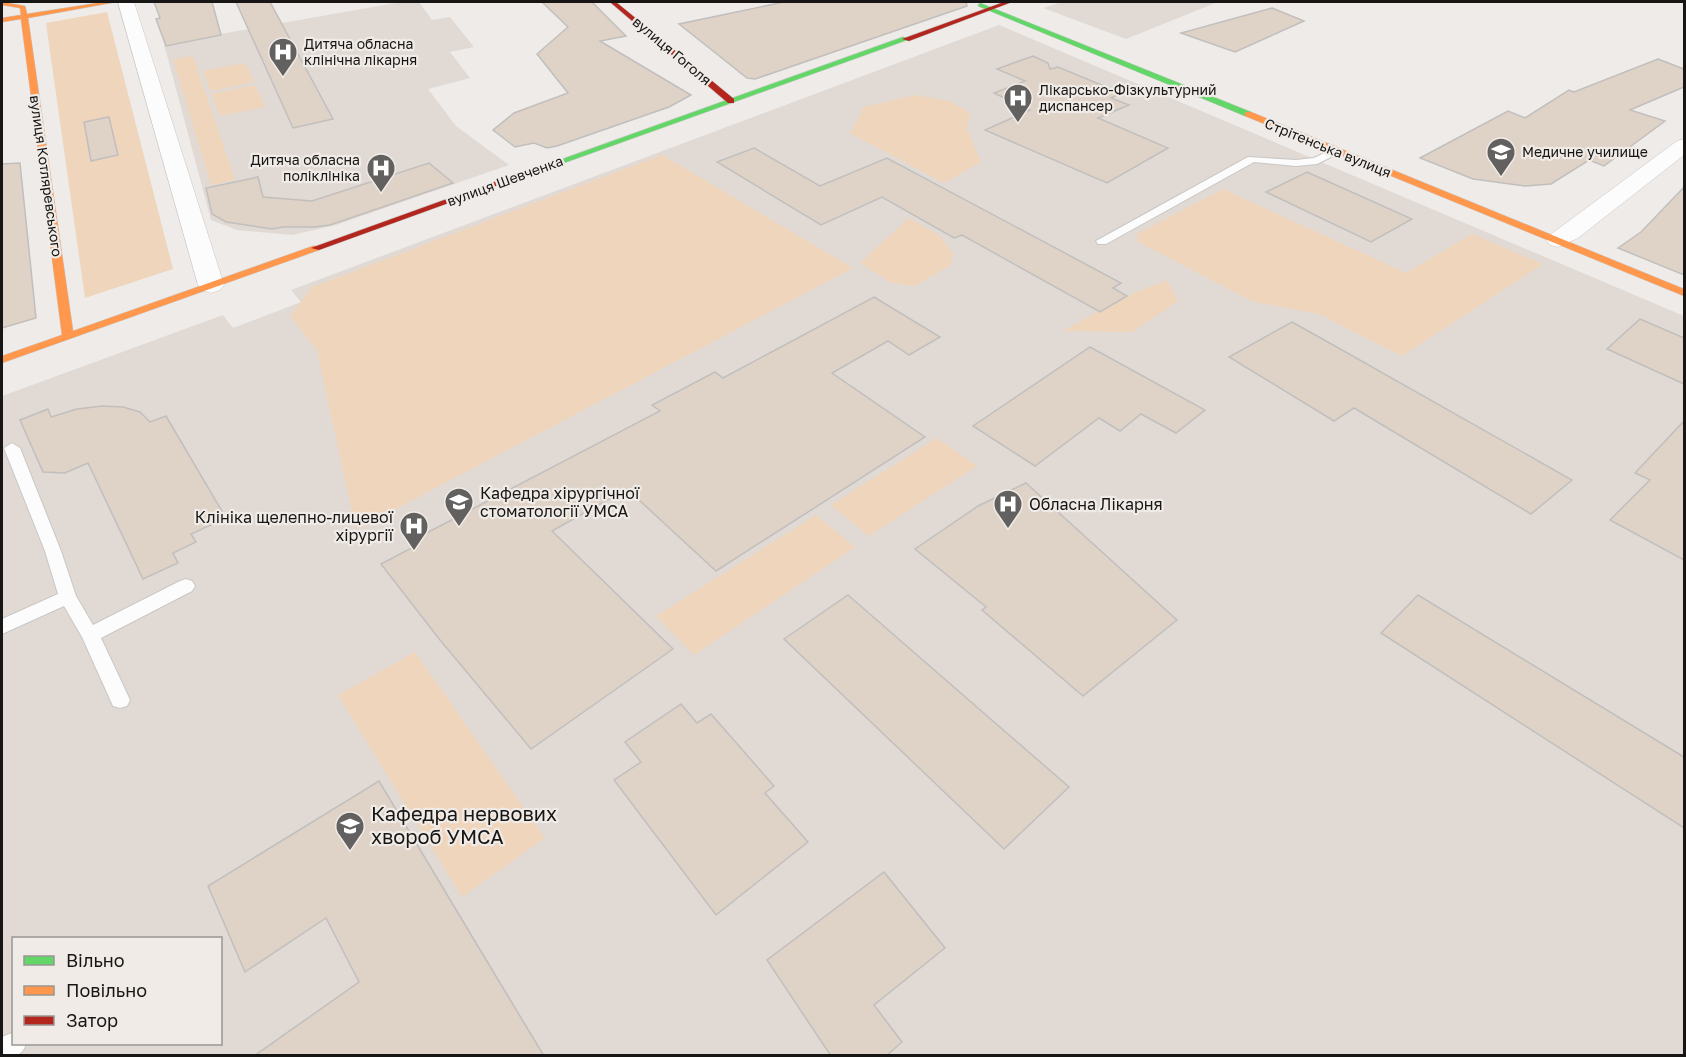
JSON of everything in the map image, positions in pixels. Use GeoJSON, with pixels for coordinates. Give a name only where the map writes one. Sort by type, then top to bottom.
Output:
{"type":"FeatureCollection","features":[{"type":"Feature","properties":{"kind":"street"},"geometry":{"type":"LineString","coordinates":[[2,21],[113,2],[211,285]]}},
{"type":"Feature","properties":{"kind":"street","name":"вулиця Гоголя"},"geometry":{"type":"LineString","coordinates":[[613,2],[731,101]]}},
{"type":"Feature","properties":{"kind":"street","name":"Стрітенська вулиця"},"geometry":{"type":"LineString","coordinates":[[973,2],[1684,293]]}},
{"type":"Feature","properties":{"kind":"street","name":"вулиця Шевченка"},"geometry":{"type":"LineString","coordinates":[[2,360],[1009,2]]}},
{"type":"Feature","properties":{"kind":"street"},"geometry":{"type":"LineString","coordinates":[[2,3],[22,7],[23,17]]}},
{"type":"Feature","properties":{"kind":"street","name":"вулиця Котляревського"},"geometry":{"type":"LineString","coordinates":[[23,17],[68,336]]}},
{"type":"Feature","properties":{"kind":"street"},"geometry":{"type":"LineString","coordinates":[[1558,240],[1684,145]]}},
{"type":"Feature","properties":{"kind":"lane"},"geometry":{"type":"LineString","coordinates":[[1443,2],[1449,2]]}},
{"type":"Feature","properties":{"kind":"lane"},"geometry":{"type":"LineString","coordinates":[[1102,241],[1252,159],[1296,163],[1317,161],[1335,151]]}},
{"type":"Feature","properties":{"kind":"lane"},"geometry":{"type":"LineString","coordinates":[[12,448],[53,551],[68,597],[90,636],[120,700]]}},
{"type":"Feature","properties":{"kind":"lane"},"geometry":{"type":"LineString","coordinates":[[90,636],[186,586]]}},
{"type":"Feature","properties":{"kind":"lane"},"geometry":{"type":"LineString","coordinates":[[2,627],[68,597]]}},
{"type":"Feature","properties":{"kind":"shaded area"},"geometry":{"type":"Polygon","coordinates":[[[401,2],[419,2],[432,20],[450,17],[474,47],[450,52],[470,78],[428,89],[456,126],[509,165],[336,225],[292,235],[237,230],[211,220],[164,44],[401,2]]]}},
{"type":"Feature","properties":{"kind":"shaded area"},"geometry":{"type":"Polygon","coordinates":[[[1062,2],[1218,2],[1126,39],[1043,8],[1062,2]]]}},
{"type":"Feature","properties":{"kind":"shaded area"},"geometry":{"type":"Polygon","coordinates":[[[107,12],[173,269],[85,298],[46,23],[107,12]]]}},
{"type":"Feature","properties":{"kind":"shaded area","name":"Обласна Лікарня"},"geometry":{"type":"Polygon","coordinates":[[[999,25],[1684,316],[1684,1055],[2,1056],[2,396],[223,315],[233,328],[301,302],[291,290],[999,25]]]}},
{"type":"Feature","properties":{"kind":"shaded area"},"geometry":{"type":"Polygon","coordinates":[[[193,56],[235,180],[211,185],[173,59],[193,56]]]}},
{"type":"Feature","properties":{"kind":"shaded area"},"geometry":{"type":"Polygon","coordinates":[[[245,63],[254,82],[211,91],[203,71],[245,63]]]}},
{"type":"Feature","properties":{"kind":"shaded area"},"geometry":{"type":"Polygon","coordinates":[[[255,85],[265,107],[220,116],[211,94],[255,85]]]}},
{"type":"Feature","properties":{"kind":"shaded area"},"geometry":{"type":"Polygon","coordinates":[[[915,95],[949,101],[970,113],[967,128],[981,162],[944,183],[850,133],[864,107],[915,95]]]}},
{"type":"Feature","properties":{"kind":"shaded area"},"geometry":{"type":"Polygon","coordinates":[[[662,155],[853,268],[356,530],[317,350],[290,316],[312,287],[662,155]]]}},
{"type":"Feature","properties":{"kind":"shaded area"},"geometry":{"type":"Polygon","coordinates":[[[1223,189],[1406,273],[1472,234],[1543,264],[1402,356],[1319,314],[1254,302],[1138,242],[1137,234],[1223,189]]]}},
{"type":"Feature","properties":{"kind":"shaded area"},"geometry":{"type":"Polygon","coordinates":[[[909,218],[939,235],[953,253],[950,266],[914,286],[892,283],[860,263],[909,218]]]}},
{"type":"Feature","properties":{"kind":"shaded area"},"geometry":{"type":"Polygon","coordinates":[[[1167,280],[1178,301],[1132,332],[1063,331],[1127,296],[1167,280]]]}},
{"type":"Feature","properties":{"kind":"shaded area"},"geometry":{"type":"Polygon","coordinates":[[[937,438],[977,466],[869,536],[831,505],[937,438]]]}},
{"type":"Feature","properties":{"kind":"shaded area"},"geometry":{"type":"Polygon","coordinates":[[[816,515],[855,547],[694,655],[656,616],[816,515]]]}},
{"type":"Feature","properties":{"kind":"shaded area"},"geometry":{"type":"Polygon","coordinates":[[[415,652],[545,838],[462,897],[338,695],[415,652]]]}},
{"type":"Feature","properties":{"kind":"building"},"geometry":{"type":"Polygon","coordinates":[[[154,2],[212,2],[221,35],[166,46],[156,19],[160,18],[154,2]]]}},
{"type":"Feature","properties":{"kind":"building","name":"Дитяча обласна клінічна лікарня"},"geometry":{"type":"Polygon","coordinates":[[[236,2],[270,2],[333,119],[293,128],[236,2]]]}},
{"type":"Feature","properties":{"kind":"building"},"geometry":{"type":"Polygon","coordinates":[[[542,2],[592,2],[626,36],[600,41],[691,95],[669,107],[557,146],[547,148],[534,143],[515,147],[493,130],[514,113],[568,93],[537,54],[568,27],[542,2]]]}},
{"type":"Feature","properties":{"kind":"building"},"geometry":{"type":"Polygon","coordinates":[[[784,2],[966,2],[967,6],[755,79],[747,78],[679,24],[784,2]]]}},
{"type":"Feature","properties":{"kind":"building"},"geometry":{"type":"Polygon","coordinates":[[[1272,8],[1304,21],[1235,52],[1181,33],[1272,8]]]}},
{"type":"Feature","properties":{"kind":"building"},"geometry":{"type":"Polygon","coordinates":[[[1033,56],[1048,63],[1050,69],[1058,67],[1121,93],[1111,98],[1129,105],[1098,118],[1168,148],[1107,183],[985,130],[1030,110],[994,93],[1025,81],[997,69],[1033,56]]]}},
{"type":"Feature","properties":{"kind":"building"},"geometry":{"type":"Polygon","coordinates":[[[1658,59],[1684,69],[1684,87],[1630,110],[1665,121],[1604,166],[1589,160],[1551,184],[1525,186],[1473,179],[1420,158],[1508,111],[1525,118],[1569,90],[1574,92],[1658,59]]]}},
{"type":"Feature","properties":{"kind":"building"},"geometry":{"type":"Polygon","coordinates":[[[109,117],[118,155],[91,161],[84,122],[109,117]]]}},
{"type":"Feature","properties":{"kind":"building"},"geometry":{"type":"Polygon","coordinates":[[[754,148],[820,186],[887,158],[1121,283],[1113,288],[1127,296],[1100,312],[962,235],[954,238],[882,197],[821,225],[717,162],[754,148]]]}},
{"type":"Feature","properties":{"kind":"building"},"geometry":{"type":"Polygon","coordinates":[[[20,163],[36,318],[2,328],[2,164],[20,163]]]}},
{"type":"Feature","properties":{"kind":"building","name":"Дитяча обласна поліклініка"},"geometry":{"type":"Polygon","coordinates":[[[429,163],[453,183],[330,225],[315,227],[272,229],[226,222],[212,214],[206,188],[258,177],[263,197],[312,201],[429,163]]]}},
{"type":"Feature","properties":{"kind":"building"},"geometry":{"type":"Polygon","coordinates":[[[1307,172],[1412,219],[1371,242],[1266,192],[1307,172]]]}},
{"type":"Feature","properties":{"kind":"building"},"geometry":{"type":"Polygon","coordinates":[[[1684,187],[1684,275],[1618,248],[1641,232],[1684,187]]]}},
{"type":"Feature","properties":{"kind":"building"},"geometry":{"type":"Polygon","coordinates":[[[874,297],[940,337],[909,355],[888,341],[832,373],[925,437],[716,571],[627,489],[552,531],[673,649],[531,749],[440,640],[381,564],[419,544],[415,539],[660,411],[652,405],[715,372],[723,378],[874,297]]]}},
{"type":"Feature","properties":{"kind":"building"},"geometry":{"type":"Polygon","coordinates":[[[1640,319],[1684,338],[1684,384],[1607,349],[1640,319]]]}},
{"type":"Feature","properties":{"kind":"building"},"geometry":{"type":"Polygon","coordinates":[[[1292,322],[1572,480],[1531,514],[1354,408],[1334,421],[1229,357],[1292,322]]]}},
{"type":"Feature","properties":{"kind":"building"},"geometry":{"type":"Polygon","coordinates":[[[1090,347],[1205,410],[1176,433],[1141,414],[1120,431],[1099,418],[1035,466],[973,426],[1090,347]]]}},
{"type":"Feature","properties":{"kind":"building"},"geometry":{"type":"Polygon","coordinates":[[[102,406],[123,407],[140,412],[150,422],[166,416],[226,518],[191,534],[196,542],[173,553],[178,563],[143,579],[88,463],[65,473],[43,472],[20,420],[48,409],[51,417],[77,409],[102,406]]]}},
{"type":"Feature","properties":{"kind":"building"},"geometry":{"type":"Polygon","coordinates":[[[1684,421],[1684,560],[1610,520],[1650,480],[1635,473],[1684,421]]]}},
{"type":"Feature","properties":{"kind":"building"},"geometry":{"type":"Polygon","coordinates":[[[1026,483],[1177,620],[1083,696],[982,610],[986,607],[915,549],[978,506],[1026,483]]]}},
{"type":"Feature","properties":{"kind":"building"},"geometry":{"type":"Polygon","coordinates":[[[848,595],[1069,787],[1004,849],[784,639],[848,595]]]}},
{"type":"Feature","properties":{"kind":"building"},"geometry":{"type":"Polygon","coordinates":[[[1418,595],[1684,757],[1684,828],[1381,633],[1418,595]]]}},
{"type":"Feature","properties":{"kind":"building"},"geometry":{"type":"Polygon","coordinates":[[[681,704],[697,723],[711,714],[774,786],[765,793],[808,842],[716,915],[614,780],[641,762],[625,742],[681,704]]]}},
{"type":"Feature","properties":{"kind":"building"},"geometry":{"type":"Polygon","coordinates":[[[379,781],[544,1056],[254,1056],[359,982],[326,918],[245,972],[208,886],[379,781]]]}},
{"type":"Feature","properties":{"kind":"building"},"geometry":{"type":"Polygon","coordinates":[[[884,872],[945,948],[874,1005],[902,1042],[886,1056],[831,1056],[767,960],[884,872]]]}},
{"type":"Feature","properties":{"kind":"traffic: fast"},"geometry":{"type":"LineString","coordinates":[[980,5],[1248,114]]}},
{"type":"Feature","properties":{"kind":"traffic: fast"},"geometry":{"type":"LineString","coordinates":[[547,166],[906,39]]}},
{"type":"Feature","properties":{"kind":"traffic: slow"},"geometry":{"type":"LineString","coordinates":[[3,20],[113,2]]}},
{"type":"Feature","properties":{"kind":"traffic: slow"},"geometry":{"type":"LineString","coordinates":[[2,3],[23,7],[68,336]]}},
{"type":"Feature","properties":{"kind":"traffic: slow"},"geometry":{"type":"LineString","coordinates":[[1248,114],[1684,293]]}},
{"type":"Feature","properties":{"kind":"traffic: slow"},"geometry":{"type":"LineString","coordinates":[[2,360],[316,248]]}},
{"type":"Feature","properties":{"kind":"traffic: jam"},"geometry":{"type":"LineString","coordinates":[[613,2],[731,101]]}},
{"type":"Feature","properties":{"kind":"traffic: jam"},"geometry":{"type":"LineString","coordinates":[[906,39],[1009,2]]}},
{"type":"Feature","properties":{"kind":"traffic: jam"},"geometry":{"type":"LineString","coordinates":[[316,248],[547,166]]}},
{"type":"Feature","properties":{"kind":"place","name":"Дитяча обласна клінічна лікарня"},"geometry":{"type":"Point","coordinates":[283,78]}},
{"type":"Feature","properties":{"kind":"place","name":"Лікарсько-Фізкультурний диспансер"},"geometry":{"type":"Point","coordinates":[1018,124]}},
{"type":"Feature","properties":{"kind":"place","name":"Медичне училище"},"geometry":{"type":"Point","coordinates":[1501,178]}},
{"type":"Feature","properties":{"kind":"place","name":"Дитяча обласна поліклініка"},"geometry":{"type":"Point","coordinates":[381,194]}},
{"type":"Feature","properties":{"kind":"place","name":"Кафедра хірургічної стоматології УМСА"},"geometry":{"type":"Point","coordinates":[459,528]}},
{"type":"Feature","properties":{"kind":"place","name":"Обласна Лікарня"},"geometry":{"type":"Point","coordinates":[1008,530]}},
{"type":"Feature","properties":{"kind":"place","name":"Клініка щелепно-лицевої хірургії"},"geometry":{"type":"Point","coordinates":[414,552]}},
{"type":"Feature","properties":{"kind":"place","name":"Кафедра нервових хвороб УМСА"},"geometry":{"type":"Point","coordinates":[350,852]}}]}
